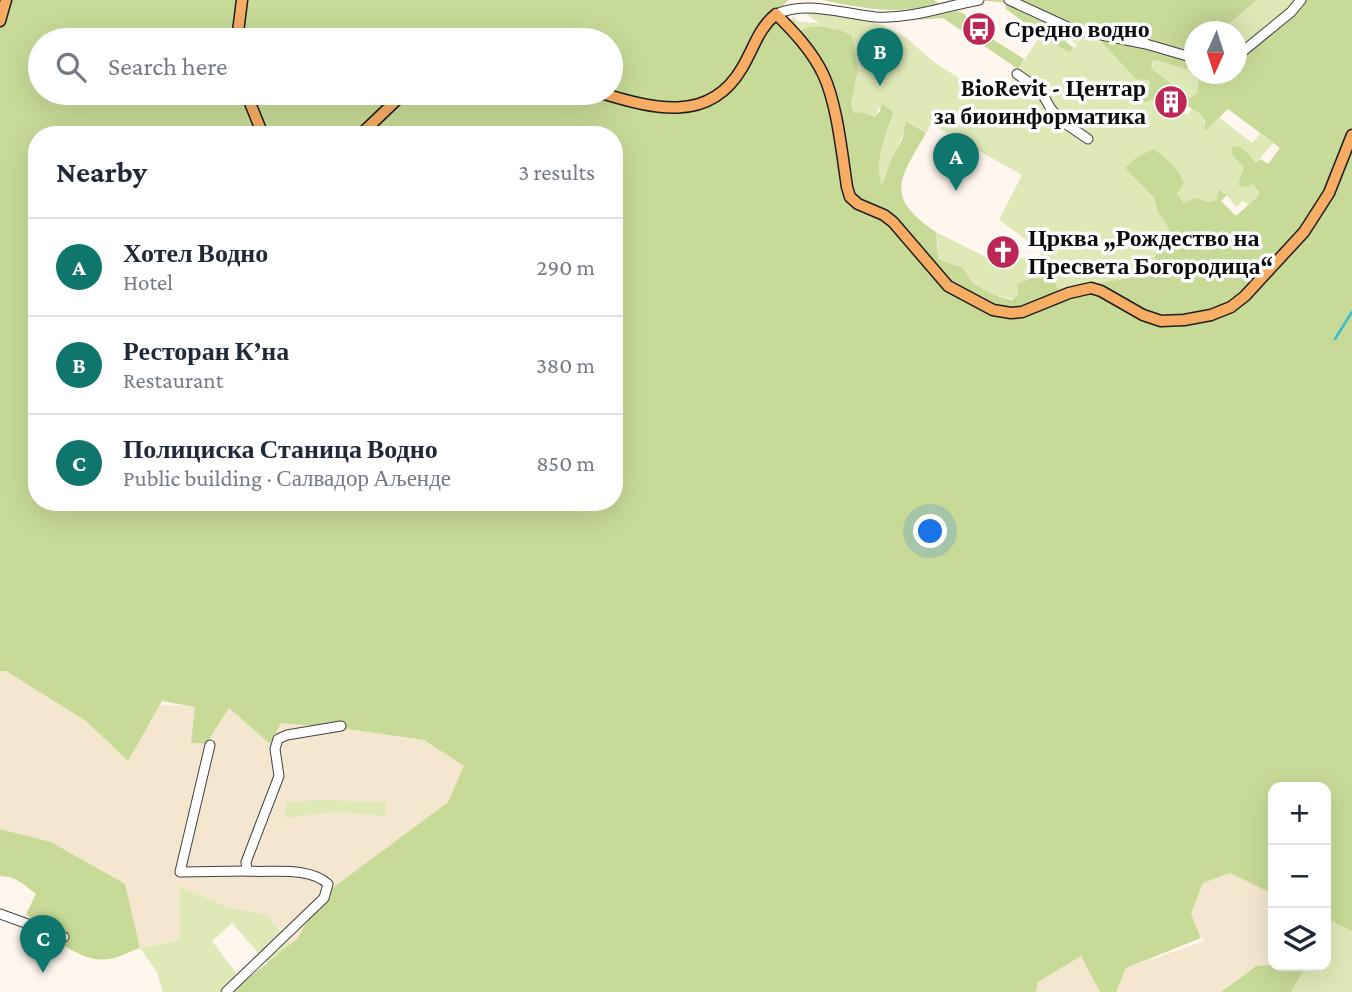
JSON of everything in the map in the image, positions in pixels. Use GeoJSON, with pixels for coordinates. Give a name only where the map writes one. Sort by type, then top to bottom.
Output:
{"type":"FeatureCollection","features":[{"type":"Feature","properties":{"kind":"main road"},"geometry":{"type":"LineString","coordinates":[[0,21],[6,0]]}},
{"type":"Feature","properties":{"kind":"main road"},"geometry":{"type":"LineString","coordinates":[[238,28],[242,0]]}},
{"type":"Feature","properties":{"kind":"main road"},"geometry":{"type":"LineString","coordinates":[[623,99],[660,108],[680,108],[700,103],[720,93],[743,66],[758,34],[776,14],[805,47],[824,76],[850,197],[862,206],[890,219],[937,276],[951,288],[1005,313],[1028,310],[1086,288],[1101,291],[1143,315],[1161,321],[1211,315],[1231,307],[1245,296],[1304,232],[1329,193],[1352,135]]}},
{"type":"Feature","properties":{"kind":"main road"},"geometry":{"type":"LineString","coordinates":[[251,105],[259,126]]}},
{"type":"Feature","properties":{"kind":"main road"},"geometry":{"type":"LineString","coordinates":[[369,126],[391,105]]}},
{"type":"Feature","properties":{"kind":"street"},"geometry":{"type":"LineString","coordinates":[[947,0],[960,4]]}},
{"type":"Feature","properties":{"kind":"street"},"geometry":{"type":"LineString","coordinates":[[776,14],[799,3],[879,17],[919,14],[979,0]]}},
{"type":"Feature","properties":{"kind":"street"},"geometry":{"type":"LineString","coordinates":[[1009,0],[1072,29],[1184,55]]}},
{"type":"Feature","properties":{"kind":"street"},"geometry":{"type":"LineString","coordinates":[[1247,49],[1291,12],[1300,0]]}},
{"type":"Feature","properties":{"kind":"street"},"geometry":{"type":"LineString","coordinates":[[1017,74],[1040,90],[1051,109],[1063,122],[1088,139]]}},
{"type":"Feature","properties":{"kind":"street"},"geometry":{"type":"LineString","coordinates":[[247,871],[246,862],[279,776],[275,749],[278,739],[341,726]]}},
{"type":"Feature","properties":{"kind":"street"},"geometry":{"type":"LineString","coordinates":[[210,745],[180,872],[305,874],[322,878],[328,884],[324,898],[297,922],[289,933],[273,944],[226,992]]}},
{"type":"Feature","properties":{"kind":"street"},"geometry":{"type":"LineString","coordinates":[[0,914],[64,937]]}},
{"type":"Feature","properties":{"kind":"shaded area"},"geometry":{"type":"Polygon","coordinates":[[[0,671],[6,671],[86,721],[128,761],[159,705],[196,706],[192,743],[206,744],[229,708],[270,744],[281,722],[340,728],[424,740],[466,767],[448,802],[322,896],[291,945],[266,914],[230,908],[179,886],[180,940],[140,948],[134,925],[51,842],[0,829],[0,671]]]}},
{"type":"Feature","properties":{"kind":"shaded area"},"geometry":{"type":"Polygon","coordinates":[[[1230,873],[1268,886],[1268,965],[1251,969],[1221,992],[1116,992],[1126,968],[1204,941],[1190,914],[1202,883],[1230,873]]]}},
{"type":"Feature","properties":{"kind":"shaded area"},"geometry":{"type":"Polygon","coordinates":[[[1081,956],[1100,992],[1036,992],[1038,982],[1081,956]]]}},
{"type":"Feature","properties":{"kind":"green space"},"geometry":{"type":"Polygon","coordinates":[[[0,0],[788,0],[776,14],[798,31],[825,27],[852,36],[858,70],[851,104],[854,113],[861,112],[875,117],[880,111],[881,103],[894,113],[880,159],[882,186],[902,140],[906,121],[926,133],[904,175],[901,186],[903,197],[908,208],[936,232],[938,259],[963,268],[972,283],[997,296],[1012,300],[1018,295],[1017,284],[1042,274],[1050,263],[1056,286],[1062,293],[1086,285],[1130,278],[1154,259],[1169,229],[1158,212],[1154,198],[1125,168],[1136,158],[1153,149],[1171,163],[1181,177],[1184,183],[1177,194],[1184,203],[1197,198],[1208,202],[1217,200],[1218,189],[1227,195],[1221,201],[1236,216],[1259,192],[1253,184],[1243,187],[1238,185],[1244,168],[1233,156],[1231,148],[1238,146],[1248,153],[1255,163],[1261,159],[1268,164],[1280,148],[1228,109],[1207,130],[1204,129],[1205,120],[1201,114],[1161,90],[1156,98],[1145,103],[1142,98],[1148,91],[1150,81],[1136,79],[1100,40],[1073,36],[1066,42],[1074,48],[1070,53],[1006,9],[1005,6],[1010,3],[977,0],[1257,0],[1233,21],[1184,21],[1184,68],[1153,61],[1151,68],[1190,98],[1197,93],[1198,84],[1247,84],[1247,54],[1306,0],[1352,0],[1352,931],[1331,920],[1331,782],[1268,782],[1268,892],[1230,873],[1203,883],[1191,914],[1201,938],[1126,968],[1116,992],[1100,992],[1081,956],[1038,982],[1036,992],[231,992],[297,939],[322,896],[448,802],[464,766],[424,740],[340,728],[281,723],[270,744],[229,708],[206,744],[191,743],[195,707],[162,701],[128,761],[86,721],[6,671],[0,671],[0,0]]]}},
{"type":"Feature","properties":{"kind":"green space"},"geometry":{"type":"Polygon","coordinates":[[[822,0],[934,0],[940,4],[881,10],[822,0]]]}},
{"type":"Feature","properties":{"kind":"green space"},"geometry":{"type":"Polygon","coordinates":[[[1257,0],[1306,0],[1247,54],[1247,21],[1233,21],[1257,0]]]}},
{"type":"Feature","properties":{"kind":"green space"},"geometry":{"type":"Polygon","coordinates":[[[804,10],[855,17],[880,24],[907,38],[932,60],[964,81],[966,78],[1001,99],[1041,35],[1070,53],[1077,45],[1069,38],[1080,36],[1101,42],[1145,81],[1150,81],[1148,91],[1142,98],[1146,103],[1156,98],[1160,103],[1188,115],[1192,107],[1204,116],[1204,127],[1207,130],[1220,118],[1252,143],[1260,134],[1273,143],[1255,164],[1248,153],[1233,156],[1245,168],[1238,185],[1253,184],[1258,189],[1258,196],[1248,205],[1243,201],[1236,207],[1225,193],[1218,189],[1217,200],[1208,202],[1200,199],[1184,203],[1177,194],[1180,188],[1125,168],[1154,198],[1158,212],[1169,229],[1154,259],[1130,278],[1086,285],[1061,293],[1056,286],[1050,264],[1042,272],[1017,286],[1018,295],[1015,299],[997,296],[971,283],[963,268],[938,259],[936,232],[990,259],[1039,258],[1039,249],[999,220],[1022,175],[931,124],[926,133],[907,121],[882,187],[880,160],[894,114],[881,104],[875,117],[861,112],[854,113],[851,104],[858,70],[852,36],[829,27],[795,29],[782,26],[793,17],[799,22],[819,23],[803,12],[797,13],[804,10]]]}},
{"type":"Feature","properties":{"kind":"green space"},"geometry":{"type":"Polygon","coordinates":[[[957,11],[965,14],[970,25],[1024,59],[1018,69],[943,18],[916,20],[957,11]]]}},
{"type":"Feature","properties":{"kind":"green space"},"geometry":{"type":"Polygon","coordinates":[[[1155,59],[1184,66],[1184,84],[1198,84],[1197,93],[1190,98],[1151,68],[1155,59]]]}},
{"type":"Feature","properties":{"kind":"green space"},"geometry":{"type":"Polygon","coordinates":[[[286,802],[387,802],[385,816],[334,812],[285,818],[286,802]]]}},
{"type":"Feature","properties":{"kind":"green space"},"geometry":{"type":"Polygon","coordinates":[[[0,829],[51,842],[125,884],[140,948],[114,958],[89,958],[55,939],[26,914],[36,894],[15,879],[0,876],[0,829]]]}},
{"type":"Feature","properties":{"kind":"green space"},"geometry":{"type":"Polygon","coordinates":[[[179,886],[230,908],[266,914],[291,945],[267,963],[232,923],[212,941],[243,982],[231,992],[163,992],[157,972],[140,948],[180,940],[179,886]]]}},
{"type":"Feature","properties":{"kind":"green space"},"geometry":{"type":"Polygon","coordinates":[[[1331,907],[1352,917],[1352,992],[1270,992],[1280,971],[1331,971],[1331,907]]]}},
{"type":"Feature","properties":{"kind":"green space"},"geometry":{"type":"Polygon","coordinates":[[[1268,965],[1268,971],[1303,971],[1291,992],[1221,992],[1256,966],[1268,965]]]}},
{"type":"Feature","properties":{"kind":"waterway"},"geometry":{"type":"LineString","coordinates":[[1335,339],[1352,312]]}},
{"type":"Feature","properties":{"kind":"place","name":"Средно водно"},"geometry":{"type":"Point","coordinates":[979,29]}},
{"type":"Feature","properties":{"kind":"place","name":"Ресторан К’на"},"geometry":{"type":"Point","coordinates":[880,86]}},
{"type":"Feature","properties":{"kind":"place","name":"BioRevit - Центар за биоинформатика"},"geometry":{"type":"Point","coordinates":[1171,102]}},
{"type":"Feature","properties":{"kind":"place","name":"Хотел Водно"},"geometry":{"type":"Point","coordinates":[956,191]}},
{"type":"Feature","properties":{"kind":"place","name":"Црква „Рождество на Пресвета Богородица“"},"geometry":{"type":"Point","coordinates":[1003,252]}},
{"type":"Feature","properties":{"kind":"place","name":"Полициска Станица Водно"},"geometry":{"type":"Point","coordinates":[43,973]}}]}
